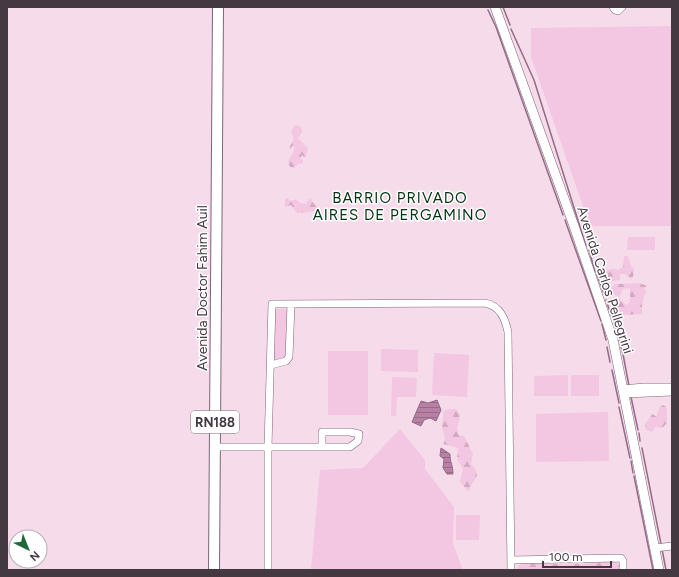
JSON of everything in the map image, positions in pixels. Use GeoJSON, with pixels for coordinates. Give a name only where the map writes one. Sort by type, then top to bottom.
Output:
{"type":"FeatureCollection","features":[{"type":"Feature","properties":{"kind":"highway","name":"Avenida Doctor Fahim Auil"},"geometry":{"type":"LineString","coordinates":[[214,570],[218,7]]}},
{"type":"Feature","properties":{"kind":"main road","name":"Avenida Carlos Pellegrini"},"geometry":{"type":"LineString","coordinates":[[495,7],[613,340],[659,570]]}},
{"type":"Feature","properties":{"kind":"street"},"geometry":{"type":"LineString","coordinates":[[613,7],[615,10],[622,7]]}},
{"type":"Feature","properties":{"kind":"street"},"geometry":{"type":"LineString","coordinates":[[268,570],[268,447],[272,304],[485,303],[492,305],[499,311],[506,323],[508,332],[511,570]]}},
{"type":"Feature","properties":{"kind":"street"},"geometry":{"type":"LineString","coordinates":[[271,365],[286,361],[289,357],[291,304]]}},
{"type":"Feature","properties":{"kind":"street"},"geometry":{"type":"LineString","coordinates":[[624,392],[644,387],[672,387]]}},
{"type":"Feature","properties":{"kind":"street"},"geometry":{"type":"LineString","coordinates":[[624,392],[672,392]]}},
{"type":"Feature","properties":{"kind":"street"},"geometry":{"type":"LineString","coordinates":[[215,447],[268,447],[322,447],[350,447],[358,441],[359,434],[350,432],[322,432],[322,447]]}},
{"type":"Feature","properties":{"kind":"street"},"geometry":{"type":"LineString","coordinates":[[655,548],[672,546]]}},
{"type":"Feature","properties":{"kind":"street"},"geometry":{"type":"LineString","coordinates":[[511,560],[621,558],[623,561],[623,570]]}},
{"type":"Feature","properties":{"kind":"green space"},"geometry":{"type":"Polygon","coordinates":[[[672,26],[672,226],[590,226],[531,57],[531,28],[672,26]]]}},
{"type":"Feature","properties":{"kind":"green space"},"geometry":{"type":"Polygon","coordinates":[[[295,125],[300,126],[302,131],[298,138],[308,148],[306,156],[304,157],[302,155],[300,159],[303,160],[303,163],[298,164],[294,168],[290,167],[288,162],[295,148],[293,145],[290,150],[289,148],[294,139],[291,132],[295,125]]]}},
{"type":"Feature","properties":{"kind":"green space"},"geometry":{"type":"Polygon","coordinates":[[[288,198],[290,201],[296,200],[300,203],[306,204],[310,198],[319,211],[297,213],[291,205],[285,206],[285,199],[288,198]]]}},
{"type":"Feature","properties":{"kind":"green space"},"geometry":{"type":"Polygon","coordinates":[[[628,237],[655,237],[655,250],[627,250],[628,237]]]}},
{"type":"Feature","properties":{"kind":"green space"},"geometry":{"type":"Polygon","coordinates":[[[624,256],[628,256],[631,266],[634,268],[633,277],[631,279],[625,274],[620,274],[620,280],[608,282],[604,278],[604,273],[610,269],[618,270],[623,267],[624,256]]]}},
{"type":"Feature","properties":{"kind":"green space"},"geometry":{"type":"Polygon","coordinates":[[[640,283],[647,286],[644,289],[646,292],[642,303],[642,314],[626,315],[617,318],[613,316],[610,311],[615,302],[615,298],[620,298],[621,301],[627,305],[630,301],[630,288],[623,289],[619,297],[612,293],[611,288],[615,284],[640,283]]]}},
{"type":"Feature","properties":{"kind":"green space"},"geometry":{"type":"Polygon","coordinates":[[[275,309],[288,309],[287,356],[285,359],[273,362],[275,309]]]}},
{"type":"Feature","properties":{"kind":"green space"},"geometry":{"type":"Polygon","coordinates":[[[381,349],[418,350],[418,372],[381,371],[381,349]]]}},
{"type":"Feature","properties":{"kind":"green space"},"geometry":{"type":"Polygon","coordinates":[[[328,351],[368,351],[368,415],[328,415],[328,351]]]}},
{"type":"Feature","properties":{"kind":"green space"},"geometry":{"type":"Polygon","coordinates":[[[434,353],[469,355],[467,397],[432,395],[434,353]]]}},
{"type":"Feature","properties":{"kind":"green space"},"geometry":{"type":"Polygon","coordinates":[[[568,375],[568,396],[534,396],[534,376],[568,375]]]}},
{"type":"Feature","properties":{"kind":"green space"},"geometry":{"type":"Polygon","coordinates":[[[571,375],[599,375],[599,396],[571,396],[571,375]]]}},
{"type":"Feature","properties":{"kind":"green space"},"geometry":{"type":"Polygon","coordinates":[[[392,377],[417,378],[416,397],[397,397],[396,416],[391,416],[392,377]]]}},
{"type":"Feature","properties":{"kind":"green space"},"geometry":{"type":"Polygon","coordinates":[[[661,405],[665,406],[667,409],[667,423],[662,428],[655,427],[652,432],[646,430],[645,424],[652,414],[657,417],[657,413],[661,405]]]}},
{"type":"Feature","properties":{"kind":"green space"},"geometry":{"type":"Polygon","coordinates":[[[456,409],[460,415],[457,430],[459,435],[464,436],[473,454],[471,464],[477,473],[477,476],[469,492],[460,482],[463,469],[457,459],[458,448],[443,444],[445,438],[442,427],[443,411],[456,409]]]}},
{"type":"Feature","properties":{"kind":"green space"},"geometry":{"type":"Polygon","coordinates":[[[608,412],[609,461],[536,462],[536,414],[608,412]]]}},
{"type":"Feature","properties":{"kind":"green space"},"geometry":{"type":"Polygon","coordinates":[[[400,429],[425,460],[425,469],[454,507],[453,544],[463,570],[311,570],[320,470],[363,468],[400,429]]]}},
{"type":"Feature","properties":{"kind":"green space"},"geometry":{"type":"Polygon","coordinates":[[[456,515],[480,515],[479,540],[456,540],[456,515]]]}},
{"type":"Feature","properties":{"kind":"green space"},"geometry":{"type":"Polygon","coordinates":[[[614,562],[619,564],[620,570],[517,570],[519,565],[526,563],[563,565],[570,563],[582,564],[614,562]]]}},
{"type":"Feature","properties":{"kind":"shaded area"},"geometry":{"type":"Polygon","coordinates":[[[437,400],[441,410],[436,421],[430,418],[424,420],[421,426],[412,422],[421,401],[428,403],[437,400]]]}},
{"type":"Feature","properties":{"kind":"shaded area"},"geometry":{"type":"Polygon","coordinates":[[[441,448],[450,454],[453,474],[447,474],[443,468],[444,459],[440,456],[441,448]]]}},
{"type":"Feature","properties":{"kind":"waterway"},"geometry":{"type":"LineString","coordinates":[[503,7],[510,25]]}},
{"type":"Feature","properties":{"kind":"waterway"},"geometry":{"type":"LineString","coordinates":[[488,10],[496,27],[563,215]]}},
{"type":"Feature","properties":{"kind":"waterway"},"geometry":{"type":"LineString","coordinates":[[511,29],[534,80],[586,246]]}},
{"type":"Feature","properties":{"kind":"waterway"},"geometry":{"type":"LineString","coordinates":[[565,220],[601,321]]}},
{"type":"Feature","properties":{"kind":"waterway"},"geometry":{"type":"LineString","coordinates":[[589,250],[595,272]]}},
{"type":"Feature","properties":{"kind":"waterway"},"geometry":{"type":"LineString","coordinates":[[597,275],[604,294]]}},
{"type":"Feature","properties":{"kind":"waterway"},"geometry":{"type":"LineString","coordinates":[[606,300],[612,318]]}},
{"type":"Feature","properties":{"kind":"waterway"},"geometry":{"type":"LineString","coordinates":[[614,322],[623,354],[629,386]]}},
{"type":"Feature","properties":{"kind":"waterway"},"geometry":{"type":"LineString","coordinates":[[602,324],[606,340]]}},
{"type":"Feature","properties":{"kind":"waterway"},"geometry":{"type":"LineString","coordinates":[[607,347],[610,362]]}},
{"type":"Feature","properties":{"kind":"waterway"},"geometry":{"type":"LineString","coordinates":[[612,370],[619,403]]}},
{"type":"Feature","properties":{"kind":"waterway"},"geometry":{"type":"LineString","coordinates":[[631,397],[638,430]]}},
{"type":"Feature","properties":{"kind":"waterway"},"geometry":{"type":"LineString","coordinates":[[619,407],[630,458]]}},
{"type":"Feature","properties":{"kind":"waterway"},"geometry":{"type":"LineString","coordinates":[[639,433],[640,441]]}},
{"type":"Feature","properties":{"kind":"waterway"},"geometry":{"type":"LineString","coordinates":[[642,448],[661,544]]}},
{"type":"Feature","properties":{"kind":"waterway"},"geometry":{"type":"LineString","coordinates":[[631,461],[633,473]]}},
{"type":"Feature","properties":{"kind":"waterway"},"geometry":{"type":"LineString","coordinates":[[634,476],[653,570]]}},
{"type":"Feature","properties":{"kind":"waterway"},"geometry":{"type":"LineString","coordinates":[[662,549],[666,570]]}},
{"type":"Feature","properties":{"kind":"district","name":"BARRIO PRIVADO AIRES DE PERGAMINO"},"geometry":{"type":"Point","coordinates":[400,206]}}]}
